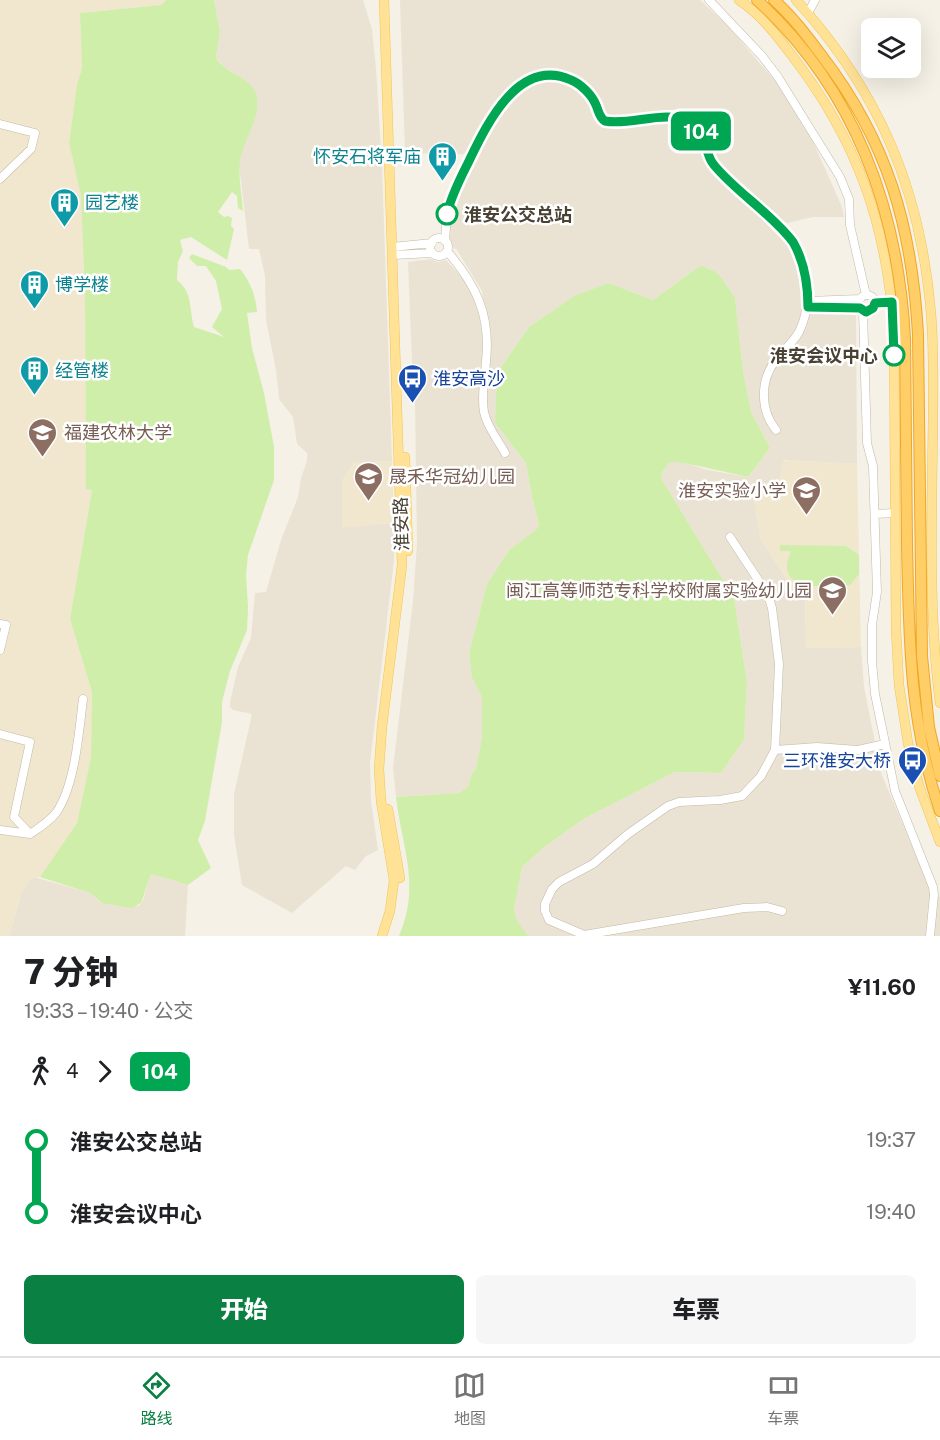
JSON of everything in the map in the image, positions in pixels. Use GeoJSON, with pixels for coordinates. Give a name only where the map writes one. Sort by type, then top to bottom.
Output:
{"type":"FeatureCollection","features":[{"type":"Feature","properties":{"kind":"highway"},"geometry":{"type":"LineString","coordinates":[[774,0],[793,17],[839,78],[879,147],[897,197],[909,245],[916,291],[918,334],[922,656],[929,727],[940,776]]}},
{"type":"Feature","properties":{"kind":"highway"},"geometry":{"type":"LineString","coordinates":[[755,4],[804,50],[826,80],[871,165],[894,243],[905,338],[909,659],[919,730],[930,782],[940,811]]}},
{"type":"Feature","properties":{"kind":"main road","name":"淮安路"},"geometry":{"type":"LineString","coordinates":[[384,0],[409,534],[384,765],[386,799],[398,856],[400,879],[395,918],[389,936]]}},
{"type":"Feature","properties":{"kind":"main road","name":"淮安路"},"geometry":{"type":"LineString","coordinates":[[382,936],[390,911],[394,880],[381,801],[379,769],[402,565],[390,0]]}},
{"type":"Feature","properties":{"kind":"main road"},"geometry":{"type":"LineString","coordinates":[[740,0],[755,4]]}},
{"type":"Feature","properties":{"kind":"main road"},"geometry":{"type":"LineString","coordinates":[[745,0],[755,4],[813,84],[849,145],[867,189],[880,232],[894,302],[896,650],[900,699],[919,786],[940,842]]}},
{"type":"Feature","properties":{"kind":"main road"},"geometry":{"type":"LineString","coordinates":[[796,0],[834,44],[873,107],[896,157],[915,216],[933,371],[933,616],[940,703]]}},
{"type":"Feature","properties":{"kind":"street"},"geometry":{"type":"LineString","coordinates":[[709,0],[762,56],[778,77],[840,177],[849,199],[853,241],[863,297],[858,304],[862,309],[867,443],[873,466],[877,592],[872,625],[875,694],[897,797],[933,887],[930,936]]}},
{"type":"Feature","properties":{"kind":"street"},"geometry":{"type":"LineString","coordinates":[[808,13],[815,0]]}},
{"type":"Feature","properties":{"kind":"street"},"geometry":{"type":"LineString","coordinates":[[395,251],[432,253],[441,256],[447,251],[448,245],[445,241],[447,214],[452,198],[494,114],[507,97],[528,81],[548,75],[574,81],[592,97],[605,121],[671,118],[683,119],[696,124],[702,133],[713,164],[793,242],[803,270],[808,304],[797,335],[771,367],[765,383],[765,408],[776,430]]}},
{"type":"Feature","properties":{"kind":"street"},"geometry":{"type":"LineString","coordinates":[[0,124],[36,133],[31,149],[0,179]]}},
{"type":"Feature","properties":{"kind":"street"},"geometry":{"type":"LineString","coordinates":[[395,251],[432,243],[439,239],[445,241]]}},
{"type":"Feature","properties":{"kind":"street"},"geometry":{"type":"LineString","coordinates":[[432,243],[432,253]]}},
{"type":"Feature","properties":{"kind":"street"},"geometry":{"type":"LineString","coordinates":[[447,251],[470,280],[483,313],[487,353],[483,394],[484,413],[505,453]]}},
{"type":"Feature","properties":{"kind":"street"},"geometry":{"type":"LineString","coordinates":[[808,304],[871,296],[875,303]]}},
{"type":"Feature","properties":{"kind":"street"},"geometry":{"type":"LineString","coordinates":[[875,303],[894,302]]}},
{"type":"Feature","properties":{"kind":"street"},"geometry":{"type":"LineString","coordinates":[[808,304],[871,310],[875,303]]}},
{"type":"Feature","properties":{"kind":"street"},"geometry":{"type":"LineString","coordinates":[[875,514],[894,513]]}},
{"type":"Feature","properties":{"kind":"street"},"geometry":{"type":"LineString","coordinates":[[730,537],[768,595],[772,608],[779,664],[775,750],[761,776],[742,796],[679,802],[668,807],[628,834],[593,864],[559,882],[552,889],[545,904],[545,911],[549,920],[571,931],[584,934],[744,908],[767,908],[782,911]]}},
{"type":"Feature","properties":{"kind":"street"},"geometry":{"type":"LineString","coordinates":[[0,624],[6,625],[0,650]]}},
{"type":"Feature","properties":{"kind":"street"},"geometry":{"type":"LineString","coordinates":[[0,830],[30,834],[54,815],[62,803],[68,788],[79,737],[83,699]]}},
{"type":"Feature","properties":{"kind":"street"},"geometry":{"type":"LineString","coordinates":[[0,734],[30,742],[14,817],[30,834]]}},
{"type":"Feature","properties":{"kind":"street"},"geometry":{"type":"LineString","coordinates":[[775,750],[817,747],[858,750],[885,744]]}},
{"type":"Feature","properties":{"kind":"shaded area","name":"福建农林大学"},"geometry":{"type":"Polygon","coordinates":[[[0,0],[166,0],[162,5],[80,13],[82,68],[77,86],[69,143],[81,196],[85,298],[86,489],[92,490],[70,619],[92,692],[91,757],[77,823],[40,877],[32,878],[22,891],[9,936],[0,936],[0,0]]]}},
{"type":"Feature","properties":{"kind":"shaded area"},"geometry":{"type":"Polygon","coordinates":[[[214,0],[363,0],[372,29],[376,69],[382,166],[392,461],[353,463],[342,527],[394,523],[394,561],[370,763],[371,801],[378,850],[366,856],[355,870],[346,866],[292,913],[242,885],[234,835],[234,794],[252,714],[233,710],[230,702],[238,667],[251,638],[255,593],[266,592],[281,540],[298,497],[307,453],[297,444],[293,417],[279,399],[266,320],[265,276],[259,249],[249,249],[239,165],[243,145],[256,112],[256,95],[243,79],[224,67],[216,57],[220,31],[214,0]]]}},
{"type":"Feature","properties":{"kind":"shaded area"},"geometry":{"type":"Polygon","coordinates":[[[400,0],[700,0],[729,27],[786,94],[811,137],[842,207],[844,217],[813,217],[783,222],[715,163],[699,123],[680,115],[606,118],[597,97],[588,87],[572,76],[561,73],[549,72],[533,77],[507,92],[488,118],[471,149],[464,154],[405,153],[400,0]]]}},
{"type":"Feature","properties":{"kind":"shaded area"},"geometry":{"type":"Polygon","coordinates":[[[547,79],[569,84],[580,91],[594,105],[600,122],[603,123],[684,122],[692,126],[700,136],[706,158],[713,170],[787,242],[800,272],[806,308],[797,331],[768,367],[763,381],[762,408],[766,422],[772,431],[775,432],[776,428],[768,407],[769,376],[776,363],[798,338],[810,310],[856,313],[857,464],[785,460],[781,466],[780,490],[752,489],[761,540],[792,587],[805,586],[806,648],[861,647],[864,687],[881,773],[931,891],[940,897],[940,936],[528,936],[516,921],[514,910],[522,867],[543,848],[585,818],[675,772],[721,773],[744,740],[747,682],[734,598],[661,478],[666,465],[672,461],[748,477],[770,448],[751,412],[743,371],[735,298],[721,277],[708,268],[697,268],[653,300],[609,283],[577,295],[529,327],[501,367],[496,394],[495,423],[526,463],[539,524],[536,530],[509,550],[487,584],[469,653],[472,678],[482,697],[482,737],[476,768],[468,787],[459,793],[396,797],[393,768],[413,601],[417,544],[415,395],[408,262],[446,260],[470,286],[481,313],[484,339],[485,356],[481,391],[483,421],[501,452],[508,454],[486,410],[490,358],[482,291],[457,250],[450,245],[448,237],[450,214],[474,158],[503,107],[529,83],[547,79]]]}},
{"type":"Feature","properties":{"kind":"shaded area","name":"淮安实验小学"},"geometry":{"type":"Polygon","coordinates":[[[788,460],[857,464],[861,647],[806,648],[805,586],[792,587],[761,540],[752,489],[780,490],[781,466],[788,460]]]}},
{"type":"Feature","properties":{"kind":"shaded area","name":"晟禾华冠幼儿园"},"geometry":{"type":"Polygon","coordinates":[[[392,461],[394,523],[342,528],[342,480],[353,463],[392,461]]]}},
{"type":"Feature","properties":{"kind":"shaded area"},"geometry":{"type":"Polygon","coordinates":[[[151,874],[188,885],[185,936],[9,936],[22,891],[29,880],[34,877],[90,893],[100,902],[139,906],[151,874]]]}},
{"type":"Feature","properties":{"kind":"green space"},"geometry":{"type":"Polygon","coordinates":[[[166,0],[214,0],[220,31],[216,57],[220,63],[248,83],[256,94],[257,111],[240,161],[243,211],[238,208],[237,196],[232,192],[218,212],[224,217],[232,218],[231,226],[234,229],[227,260],[191,237],[180,240],[183,251],[178,262],[177,280],[186,290],[190,301],[194,327],[224,337],[212,327],[222,309],[216,281],[206,266],[197,266],[189,258],[192,254],[229,270],[240,269],[250,284],[257,312],[247,313],[252,348],[264,393],[274,447],[274,480],[248,555],[247,630],[230,671],[222,702],[222,722],[205,821],[198,840],[211,868],[188,885],[151,874],[141,903],[132,908],[102,903],[90,893],[40,877],[77,823],[91,757],[92,692],[70,619],[92,490],[86,489],[85,298],[81,196],[69,143],[77,85],[82,68],[80,13],[161,5],[166,0]]]}},
{"type":"Feature","properties":{"kind":"green space"},"geometry":{"type":"Polygon","coordinates":[[[702,266],[721,277],[735,298],[743,371],[751,412],[770,448],[748,477],[671,462],[661,478],[734,598],[747,682],[744,740],[721,773],[675,772],[585,818],[543,848],[522,867],[514,910],[517,921],[528,936],[399,936],[409,900],[409,883],[396,797],[459,793],[468,787],[476,768],[482,737],[482,697],[472,678],[469,653],[487,584],[509,550],[536,530],[539,524],[526,463],[495,423],[496,394],[501,367],[529,327],[576,295],[609,283],[653,300],[702,266]]]}},
{"type":"Feature","properties":{"kind":"green space"},"geometry":{"type":"Polygon","coordinates":[[[780,545],[846,546],[859,555],[859,574],[850,585],[815,586],[795,581],[789,574],[787,565],[791,551],[780,551],[780,545]]]}},
{"type":"Feature","properties":{"kind":"bus line","name":"104"},"geometry":{"type":"LineString","coordinates":[[447,214],[479,140],[502,103],[515,90],[533,79],[548,75],[568,78],[592,97],[605,121],[671,118],[683,119],[696,124],[702,133],[713,164],[793,242],[802,265],[808,307],[860,308],[866,312],[873,308],[875,303],[892,302],[894,355]]}},
{"type":"Feature","properties":{"kind":"place","name":"怀安石将军庙"},"geometry":{"type":"Point","coordinates":[442,182]}},
{"type":"Feature","properties":{"kind":"place","name":"淮安公交总站"},"geometry":{"type":"Point","coordinates":[447,214]}},
{"type":"Feature","properties":{"kind":"place","name":"园艺楼"},"geometry":{"type":"Point","coordinates":[64,228]}},
{"type":"Feature","properties":{"kind":"place","name":"博学楼"},"geometry":{"type":"Point","coordinates":[34,310]}},
{"type":"Feature","properties":{"kind":"place","name":"淮安会议中心"},"geometry":{"type":"Point","coordinates":[894,355]}},
{"type":"Feature","properties":{"kind":"place","name":"经管楼"},"geometry":{"type":"Point","coordinates":[34,396]}},
{"type":"Feature","properties":{"kind":"place","name":"淮安高沙"},"geometry":{"type":"Point","coordinates":[412,404]}},
{"type":"Feature","properties":{"kind":"place","name":"福建农林大学"},"geometry":{"type":"Point","coordinates":[43,458]}},
{"type":"Feature","properties":{"kind":"place","name":"晟禾华冠幼儿园"},"geometry":{"type":"Point","coordinates":[368,502]}},
{"type":"Feature","properties":{"kind":"place","name":"淮安实验小学"},"geometry":{"type":"Point","coordinates":[807,516]}},
{"type":"Feature","properties":{"kind":"place","name":"闽江高等师范专科学校附属实验幼儿园"},"geometry":{"type":"Point","coordinates":[833,616]}},
{"type":"Feature","properties":{"kind":"place","name":"三环淮安大桥"},"geometry":{"type":"Point","coordinates":[912,786]}}]}
